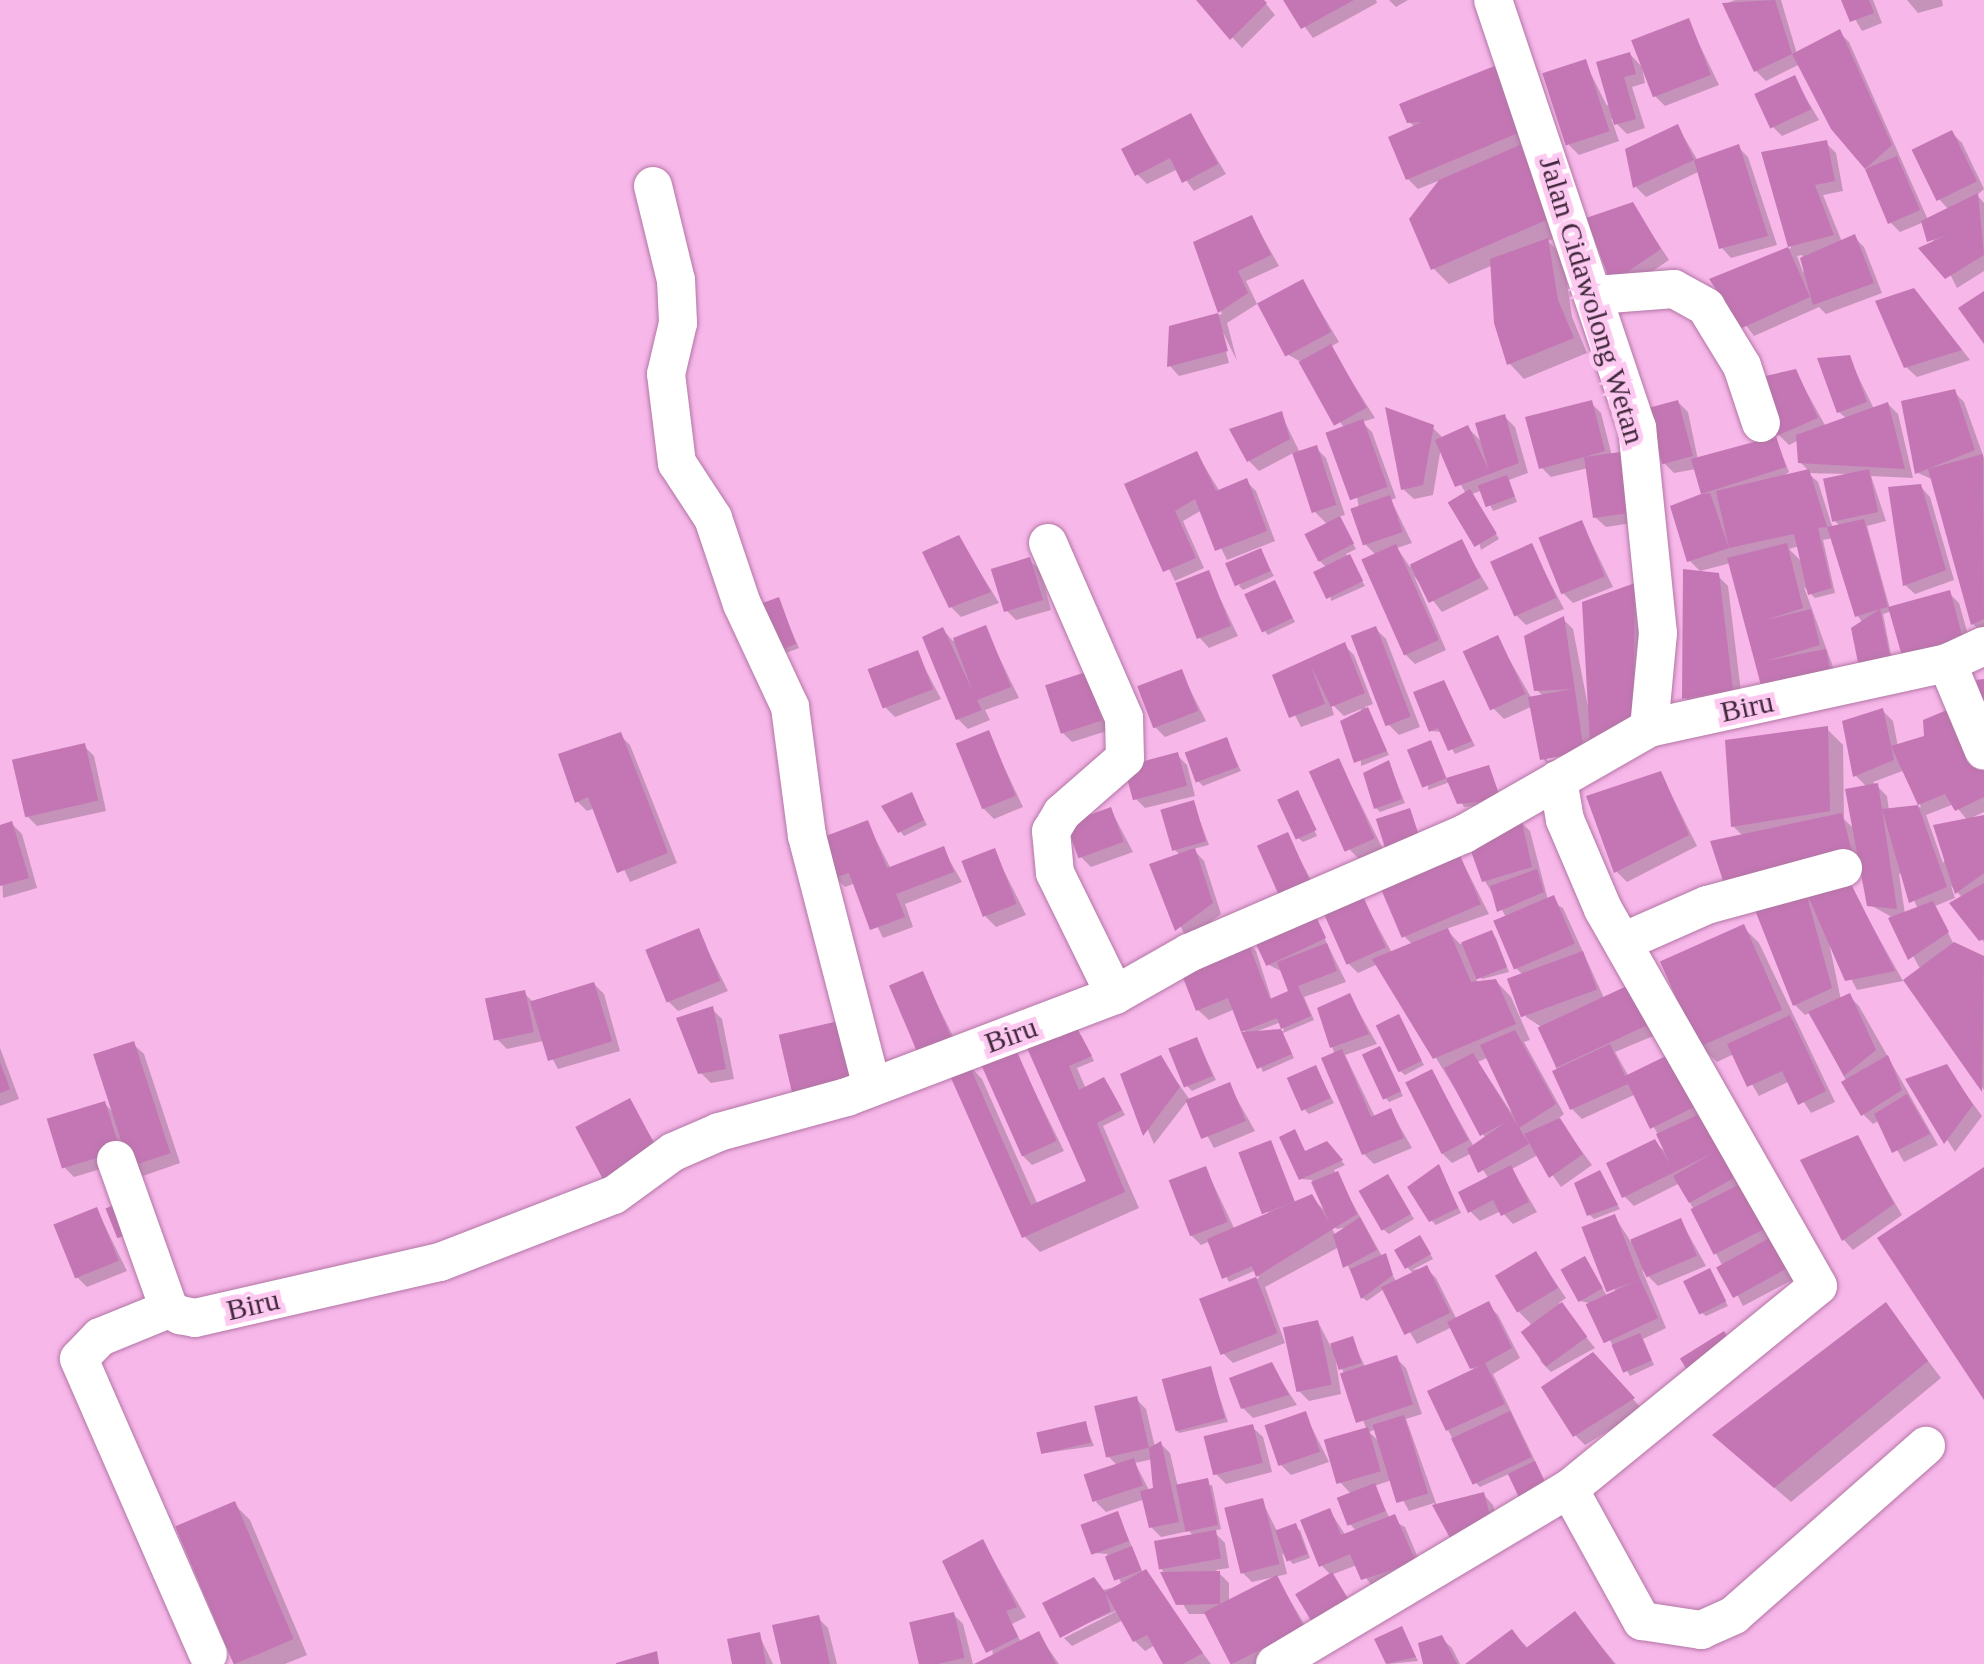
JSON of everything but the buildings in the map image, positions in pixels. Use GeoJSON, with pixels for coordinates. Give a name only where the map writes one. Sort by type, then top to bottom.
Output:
{"type":"FeatureCollection","features":[{"type":"Feature","properties":{"kind":"street","name":"Jalan Cidawolong Wetan"},"geometry":{"type":"LineString","coordinates":[[1493,0],[1596,295],[1637,427],[1649,512],[1658,634],[1649,728]]}},
{"type":"Feature","properties":{"kind":"street"},"geometry":{"type":"LineString","coordinates":[[653,186],[676,280],[678,323],[666,374],[677,464],[713,518],[742,604],[790,707],[807,836],[870,1083]]}},
{"type":"Feature","properties":{"kind":"street"},"geometry":{"type":"LineString","coordinates":[[1596,295],[1674,288],[1706,306],[1742,366],[1761,423]]}},
{"type":"Feature","properties":{"kind":"street"},"geometry":{"type":"LineString","coordinates":[[1048,543],[1124,718],[1125,758],[1062,813],[1051,832],[1055,873],[1114,995]]}},
{"type":"Feature","properties":{"kind":"street","name":"Biru"},"geometry":{"type":"LineString","coordinates":[[168,1309],[195,1318],[440,1262],[614,1195],[673,1152],[719,1132],[847,1097],[870,1083],[1114,995],[1189,953],[1464,834],[1649,728],[1947,663],[1984,646]]}},
{"type":"Feature","properties":{"kind":"street"},"geometry":{"type":"LineString","coordinates":[[1947,663],[1984,751]]}},
{"type":"Feature","properties":{"kind":"street"},"geometry":{"type":"LineString","coordinates":[[1275,1664],[1569,1489],[1818,1286],[1623,942],[1565,820],[1558,780]]}},
{"type":"Feature","properties":{"kind":"street"},"geometry":{"type":"LineString","coordinates":[[1623,942],[1706,905],[1843,868]]}},
{"type":"Feature","properties":{"kind":"street"},"geometry":{"type":"LineString","coordinates":[[116,1160],[168,1309],[100,1337],[79,1359],[208,1654]]}},
{"type":"Feature","properties":{"kind":"street"},"geometry":{"type":"LineString","coordinates":[[1569,1489],[1642,1621],[1677,1632],[1701,1630],[1734,1615],[1926,1446]]}}]}
